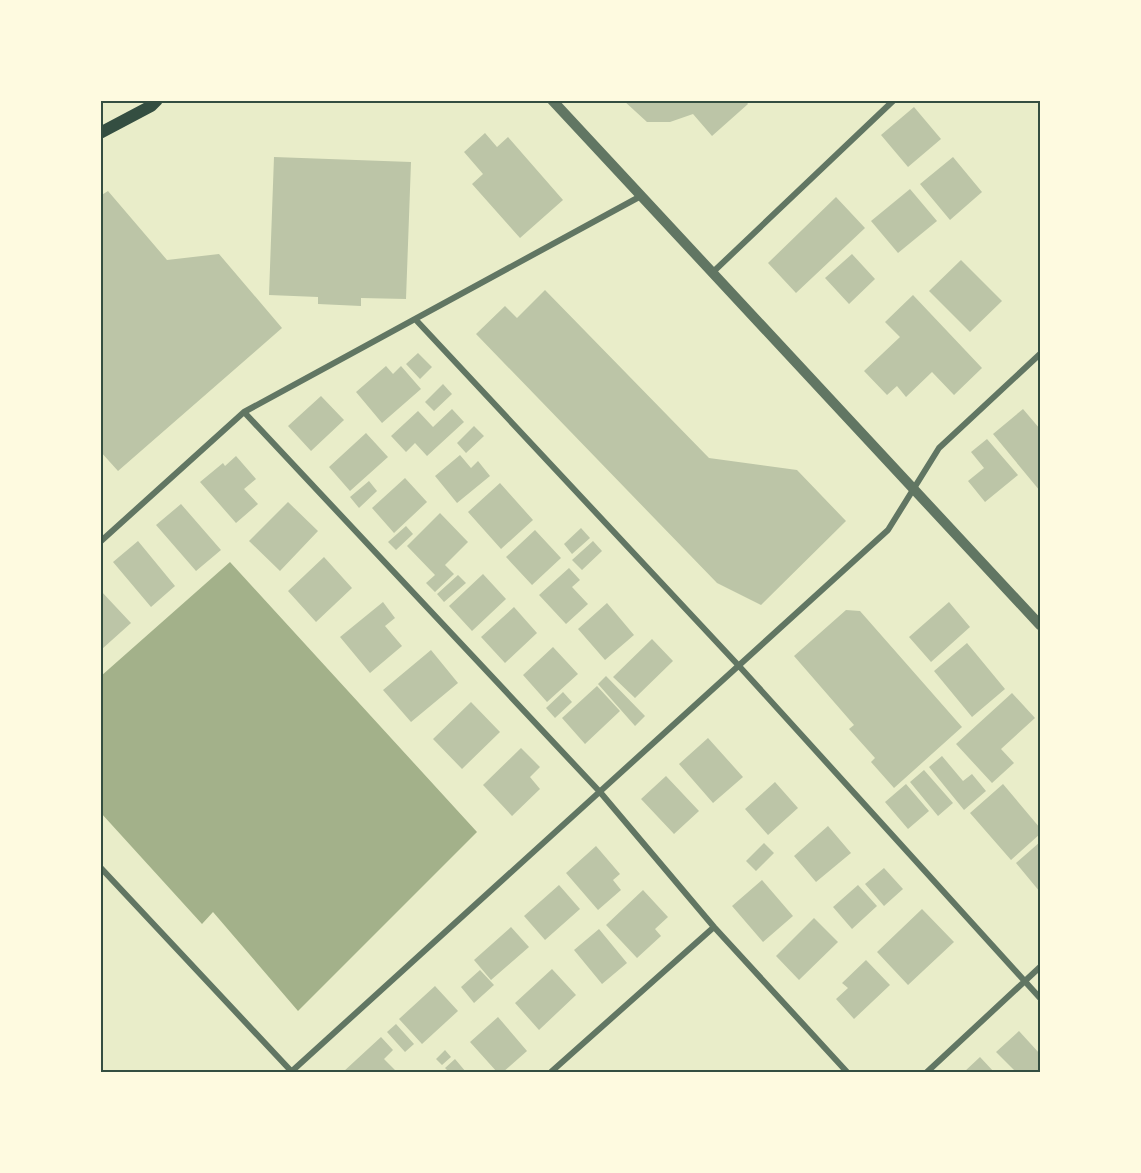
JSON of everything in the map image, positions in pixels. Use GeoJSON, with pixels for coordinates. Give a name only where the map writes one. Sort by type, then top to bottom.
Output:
{"type":"FeatureCollection","features":[{"type":"Feature","properties":{"kind":"main road"},"geometry":{"type":"LineString","coordinates":[[100,133],[151,106],[157,100]]}},
{"type":"Feature","properties":{"kind":"street"},"geometry":{"type":"LineString","coordinates":[[552,100],[1041,625]]}},
{"type":"Feature","properties":{"kind":"street"},"geometry":{"type":"LineString","coordinates":[[712,273],[894,100]]}},
{"type":"Feature","properties":{"kind":"street"},"geometry":{"type":"LineString","coordinates":[[100,542],[244,412],[641,196]]}},
{"type":"Feature","properties":{"kind":"street"},"geometry":{"type":"LineString","coordinates":[[416,320],[740,666],[1041,998]]}},
{"type":"Feature","properties":{"kind":"street"},"geometry":{"type":"LineString","coordinates":[[100,867],[292,1072],[888,530],[939,448],[1041,354]]}},
{"type":"Feature","properties":{"kind":"street"},"geometry":{"type":"LineString","coordinates":[[244,412],[600,792],[714,927],[847,1072]]}},
{"type":"Feature","properties":{"kind":"street"},"geometry":{"type":"LineString","coordinates":[[551,1072],[714,927]]}},
{"type":"Feature","properties":{"kind":"street"},"geometry":{"type":"LineString","coordinates":[[927,1072],[1041,967]]}},
{"type":"Feature","properties":{"kind":"shaded area"},"geometry":{"type":"Polygon","coordinates":[[[230,562],[477,832],[298,1011],[213,912],[202,924],[101,813],[101,676],[230,562]]]}},
{"type":"Feature","properties":{"kind":"building"},"geometry":{"type":"Polygon","coordinates":[[[623,100],[745,100],[748,104],[712,136],[693,114],[670,122],[647,122],[623,100]]]}},
{"type":"Feature","properties":{"kind":"building"},"geometry":{"type":"Polygon","coordinates":[[[914,107],[941,139],[908,167],[881,135],[914,107]]]}},
{"type":"Feature","properties":{"kind":"building"},"geometry":{"type":"Polygon","coordinates":[[[485,133],[497,147],[508,137],[563,200],[520,238],[472,184],[483,174],[464,152],[485,133]]]}},
{"type":"Feature","properties":{"kind":"building"},"geometry":{"type":"Polygon","coordinates":[[[274,157],[411,162],[406,299],[361,298],[361,306],[318,304],[318,297],[269,295],[274,157]]]}},
{"type":"Feature","properties":{"kind":"building"},"geometry":{"type":"Polygon","coordinates":[[[953,157],[982,192],[950,220],[920,184],[953,157]]]}},
{"type":"Feature","properties":{"kind":"building"},"geometry":{"type":"Polygon","coordinates":[[[910,189],[937,221],[898,253],[871,221],[910,189]]]}},
{"type":"Feature","properties":{"kind":"building"},"geometry":{"type":"Polygon","coordinates":[[[108,191],[167,260],[219,254],[282,328],[118,471],[100,451],[100,196],[108,191]]]}},
{"type":"Feature","properties":{"kind":"building"},"geometry":{"type":"Polygon","coordinates":[[[836,197],[865,228],[796,293],[768,263],[836,197]]]}},
{"type":"Feature","properties":{"kind":"building"},"geometry":{"type":"Polygon","coordinates":[[[852,254],[875,279],[849,304],[825,278],[852,254]]]}},
{"type":"Feature","properties":{"kind":"building"},"geometry":{"type":"Polygon","coordinates":[[[961,260],[1002,301],[970,332],[929,291],[961,260]]]}},
{"type":"Feature","properties":{"kind":"building"},"geometry":{"type":"Polygon","coordinates":[[[545,290],[709,458],[797,470],[846,521],[761,605],[717,583],[476,334],[505,306],[517,318],[545,290]]]}},
{"type":"Feature","properties":{"kind":"building"},"geometry":{"type":"Polygon","coordinates":[[[913,295],[982,368],[954,395],[932,372],[906,397],[897,386],[887,395],[864,371],[900,337],[885,322],[913,295]]]}},
{"type":"Feature","properties":{"kind":"building"},"geometry":{"type":"Polygon","coordinates":[[[418,353],[432,367],[420,379],[406,364],[418,353]]]}},
{"type":"Feature","properties":{"kind":"building"},"geometry":{"type":"Polygon","coordinates":[[[386,366],[393,374],[401,366],[421,389],[382,423],[356,392],[386,366]]]}},
{"type":"Feature","properties":{"kind":"building"},"geometry":{"type":"Polygon","coordinates":[[[443,384],[452,394],[434,411],[425,402],[443,384]]]}},
{"type":"Feature","properties":{"kind":"building"},"geometry":{"type":"Polygon","coordinates":[[[321,396],[344,420],[311,451],[288,426],[321,396]]]}},
{"type":"Feature","properties":{"kind":"building"},"geometry":{"type":"Polygon","coordinates":[[[452,409],[464,422],[427,456],[415,443],[406,452],[391,436],[418,411],[433,427],[452,409]]]}},
{"type":"Feature","properties":{"kind":"building"},"geometry":{"type":"Polygon","coordinates":[[[1023,409],[1040,429],[1040,491],[993,434],[1023,409]]]}},
{"type":"Feature","properties":{"kind":"building"},"geometry":{"type":"Polygon","coordinates":[[[474,426],[484,436],[466,453],[457,443],[474,426]]]}},
{"type":"Feature","properties":{"kind":"building"},"geometry":{"type":"Polygon","coordinates":[[[366,433],[388,457],[350,491],[329,467],[366,433]]]}},
{"type":"Feature","properties":{"kind":"building"},"geometry":{"type":"Polygon","coordinates":[[[987,439],[1018,475],[985,502],[968,481],[984,468],[971,452],[987,439]]]}},
{"type":"Feature","properties":{"kind":"building"},"geometry":{"type":"Polygon","coordinates":[[[460,455],[471,468],[478,461],[490,476],[457,503],[435,476],[460,455]]]}},
{"type":"Feature","properties":{"kind":"building"},"geometry":{"type":"Polygon","coordinates":[[[236,456],[256,479],[244,489],[258,504],[236,523],[200,482],[223,463],[225,466],[236,456]]]}},
{"type":"Feature","properties":{"kind":"building"},"geometry":{"type":"Polygon","coordinates":[[[405,478],[427,502],[394,533],[372,508],[405,478]]]}},
{"type":"Feature","properties":{"kind":"building"},"geometry":{"type":"Polygon","coordinates":[[[369,481],[377,491],[359,508],[350,497],[369,481]]]}},
{"type":"Feature","properties":{"kind":"building"},"geometry":{"type":"Polygon","coordinates":[[[500,483],[533,520],[501,549],[468,512],[500,483]]]}},
{"type":"Feature","properties":{"kind":"building"},"geometry":{"type":"Polygon","coordinates":[[[288,502],[318,531],[280,571],[249,541],[288,502]]]}},
{"type":"Feature","properties":{"kind":"building"},"geometry":{"type":"Polygon","coordinates":[[[181,504],[221,550],[196,571],[156,525],[181,504]]]}},
{"type":"Feature","properties":{"kind":"building"},"geometry":{"type":"Polygon","coordinates":[[[440,513],[468,542],[445,565],[454,574],[435,592],[426,583],[435,575],[407,546],[440,513]]]}},
{"type":"Feature","properties":{"kind":"building"},"geometry":{"type":"Polygon","coordinates":[[[406,526],[413,534],[396,550],[388,542],[406,526]]]}},
{"type":"Feature","properties":{"kind":"building"},"geometry":{"type":"Polygon","coordinates":[[[581,528],[590,538],[572,554],[564,544],[581,528]]]}},
{"type":"Feature","properties":{"kind":"building"},"geometry":{"type":"Polygon","coordinates":[[[535,530],[561,558],[532,585],[506,557],[535,530]]]}},
{"type":"Feature","properties":{"kind":"building"},"geometry":{"type":"Polygon","coordinates":[[[138,541],[175,586],[151,607],[113,562],[138,541]]]}},
{"type":"Feature","properties":{"kind":"building"},"geometry":{"type":"Polygon","coordinates":[[[593,541],[602,551],[582,570],[572,560],[593,541]]]}},
{"type":"Feature","properties":{"kind":"building"},"geometry":{"type":"Polygon","coordinates":[[[324,557],[352,588],[316,622],[288,591],[324,557]]]}},
{"type":"Feature","properties":{"kind":"building"},"geometry":{"type":"Polygon","coordinates":[[[569,568],[580,580],[572,587],[588,604],[566,624],[539,595],[569,568]]]}},
{"type":"Feature","properties":{"kind":"building"},"geometry":{"type":"Polygon","coordinates":[[[483,574],[506,599],[472,631],[449,606],[483,574]]]}},
{"type":"Feature","properties":{"kind":"building"},"geometry":{"type":"Polygon","coordinates":[[[458,575],[466,583],[444,602],[437,594],[458,575]]]}},
{"type":"Feature","properties":{"kind":"building"},"geometry":{"type":"Polygon","coordinates":[[[100,590],[131,623],[102,649],[100,647],[100,590]]]}},
{"type":"Feature","properties":{"kind":"building"},"geometry":{"type":"Polygon","coordinates":[[[383,602],[395,618],[385,626],[402,646],[370,673],[340,637],[383,602]]]}},
{"type":"Feature","properties":{"kind":"building"},"geometry":{"type":"Polygon","coordinates":[[[949,602],[970,627],[931,662],[909,637],[949,602]]]}},
{"type":"Feature","properties":{"kind":"building"},"geometry":{"type":"Polygon","coordinates":[[[607,603],[634,635],[605,660],[578,629],[607,603]]]}},
{"type":"Feature","properties":{"kind":"building"},"geometry":{"type":"Polygon","coordinates":[[[514,607],[537,633],[505,663],[481,637],[514,607]]]}},
{"type":"Feature","properties":{"kind":"building"},"geometry":{"type":"Polygon","coordinates":[[[846,610],[860,611],[962,727],[894,788],[871,762],[875,758],[849,729],[854,725],[794,656],[846,610]]]}},
{"type":"Feature","properties":{"kind":"building"},"geometry":{"type":"Polygon","coordinates":[[[652,639],[673,661],[635,698],[613,677],[652,639]]]}},
{"type":"Feature","properties":{"kind":"building"},"geometry":{"type":"Polygon","coordinates":[[[967,643],[1005,689],[972,717],[934,671],[967,643]]]}},
{"type":"Feature","properties":{"kind":"building"},"geometry":{"type":"Polygon","coordinates":[[[553,647],[578,674],[547,702],[523,675],[553,647]]]}},
{"type":"Feature","properties":{"kind":"building"},"geometry":{"type":"Polygon","coordinates":[[[431,650],[458,683],[411,722],[383,690],[431,650]]]}},
{"type":"Feature","properties":{"kind":"building"},"geometry":{"type":"Polygon","coordinates":[[[606,676],[645,716],[635,726],[598,684],[606,676]]]}},
{"type":"Feature","properties":{"kind":"building"},"geometry":{"type":"Polygon","coordinates":[[[597,686],[620,711],[585,744],[562,718],[597,686]]]}},
{"type":"Feature","properties":{"kind":"building"},"geometry":{"type":"Polygon","coordinates":[[[563,692],[572,702],[555,718],[546,708],[563,692]]]}},
{"type":"Feature","properties":{"kind":"building"},"geometry":{"type":"Polygon","coordinates":[[[1012,693],[1035,718],[1001,749],[1014,763],[992,783],[956,744],[1012,693]]]}},
{"type":"Feature","properties":{"kind":"building"},"geometry":{"type":"Polygon","coordinates":[[[471,702],[500,732],[462,769],[433,739],[471,702]]]}},
{"type":"Feature","properties":{"kind":"building"},"geometry":{"type":"Polygon","coordinates":[[[708,738],[743,777],[713,803],[679,764],[708,738]]]}},
{"type":"Feature","properties":{"kind":"building"},"geometry":{"type":"Polygon","coordinates":[[[521,748],[540,767],[530,777],[540,789],[512,816],[483,785],[521,748]]]}},
{"type":"Feature","properties":{"kind":"building"},"geometry":{"type":"Polygon","coordinates":[[[942,756],[963,781],[972,774],[986,791],[964,810],[929,767],[942,756]]]}},
{"type":"Feature","properties":{"kind":"building"},"geometry":{"type":"Polygon","coordinates":[[[924,770],[953,803],[938,816],[910,782],[924,770]]]}},
{"type":"Feature","properties":{"kind":"building"},"geometry":{"type":"Polygon","coordinates":[[[666,776],[699,811],[674,834],[641,799],[666,776]]]}},
{"type":"Feature","properties":{"kind":"building"},"geometry":{"type":"Polygon","coordinates":[[[775,782],[798,808],[768,835],[745,809],[775,782]]]}},
{"type":"Feature","properties":{"kind":"building"},"geometry":{"type":"Polygon","coordinates":[[[906,784],[929,811],[908,829],[885,802],[906,784]]]}},
{"type":"Feature","properties":{"kind":"building"},"geometry":{"type":"Polygon","coordinates":[[[1003,784],[1040,828],[1040,834],[1011,860],[970,813],[1003,784]]]}},
{"type":"Feature","properties":{"kind":"building"},"geometry":{"type":"Polygon","coordinates":[[[828,826],[851,853],[816,882],[794,856],[828,826]]]}},
{"type":"Feature","properties":{"kind":"building"},"geometry":{"type":"Polygon","coordinates":[[[1040,842],[1040,892],[1016,863],[1040,842]]]}},
{"type":"Feature","properties":{"kind":"building"},"geometry":{"type":"Polygon","coordinates":[[[764,843],[774,853],[756,871],[746,861],[764,843]]]}},
{"type":"Feature","properties":{"kind":"building"},"geometry":{"type":"Polygon","coordinates":[[[596,846],[620,874],[613,880],[621,890],[598,910],[566,873],[596,846]]]}},
{"type":"Feature","properties":{"kind":"building"},"geometry":{"type":"Polygon","coordinates":[[[884,868],[903,889],[884,906],[865,884],[884,868]]]}},
{"type":"Feature","properties":{"kind":"building"},"geometry":{"type":"Polygon","coordinates":[[[762,880],[793,916],[763,942],[732,906],[762,880]]]}},
{"type":"Feature","properties":{"kind":"building"},"geometry":{"type":"Polygon","coordinates":[[[559,885],[580,909],[545,940],[524,916],[559,885]]]}},
{"type":"Feature","properties":{"kind":"building"},"geometry":{"type":"Polygon","coordinates":[[[858,885],[877,906],[852,929],[833,907],[858,885]]]}},
{"type":"Feature","properties":{"kind":"building"},"geometry":{"type":"Polygon","coordinates":[[[643,890],[668,917],[655,929],[661,936],[637,958],[606,925],[643,890]]]}},
{"type":"Feature","properties":{"kind":"building"},"geometry":{"type":"Polygon","coordinates":[[[922,909],[954,942],[908,985],[877,952],[922,909]]]}},
{"type":"Feature","properties":{"kind":"building"},"geometry":{"type":"Polygon","coordinates":[[[814,918],[838,942],[799,980],[776,956],[814,918]]]}},
{"type":"Feature","properties":{"kind":"building"},"geometry":{"type":"Polygon","coordinates":[[[511,927],[529,947],[491,980],[474,960],[511,927]]]}},
{"type":"Feature","properties":{"kind":"building"},"geometry":{"type":"Polygon","coordinates":[[[599,929],[627,963],[602,984],[574,950],[599,929]]]}},
{"type":"Feature","properties":{"kind":"building"},"geometry":{"type":"Polygon","coordinates":[[[866,960],[890,985],[854,1019],[836,999],[848,988],[842,983],[866,960]]]}},
{"type":"Feature","properties":{"kind":"building"},"geometry":{"type":"Polygon","coordinates":[[[552,969],[576,995],[539,1030],[515,1003],[552,969]]]}},
{"type":"Feature","properties":{"kind":"building"},"geometry":{"type":"Polygon","coordinates":[[[480,970],[494,985],[474,1003],[461,987],[480,970]]]}},
{"type":"Feature","properties":{"kind":"building"},"geometry":{"type":"Polygon","coordinates":[[[435,986],[458,1011],[422,1044],[399,1019],[435,986]]]}},
{"type":"Feature","properties":{"kind":"building"},"geometry":{"type":"Polygon","coordinates":[[[498,1017],[527,1051],[503,1072],[497,1072],[470,1042],[498,1017]]]}},
{"type":"Feature","properties":{"kind":"building"},"geometry":{"type":"Polygon","coordinates":[[[396,1024],[414,1044],[405,1052],[387,1032],[396,1024]]]}},
{"type":"Feature","properties":{"kind":"building"},"geometry":{"type":"Polygon","coordinates":[[[1019,1031],[1040,1054],[1040,1068],[1036,1072],[1016,1072],[996,1052],[1019,1031]]]}},
{"type":"Feature","properties":{"kind":"building"},"geometry":{"type":"Polygon","coordinates":[[[381,1037],[393,1050],[384,1059],[397,1072],[343,1072],[381,1037]]]}},
{"type":"Feature","properties":{"kind":"building"},"geometry":{"type":"Polygon","coordinates":[[[445,1050],[451,1057],[442,1065],[436,1059],[445,1050]]]}},
{"type":"Feature","properties":{"kind":"building"},"geometry":{"type":"Polygon","coordinates":[[[980,1057],[994,1072],[964,1072],[980,1057]]]}},
{"type":"Feature","properties":{"kind":"building"},"geometry":{"type":"Polygon","coordinates":[[[455,1059],[466,1072],[449,1072],[445,1068],[455,1059]]]}}]}
